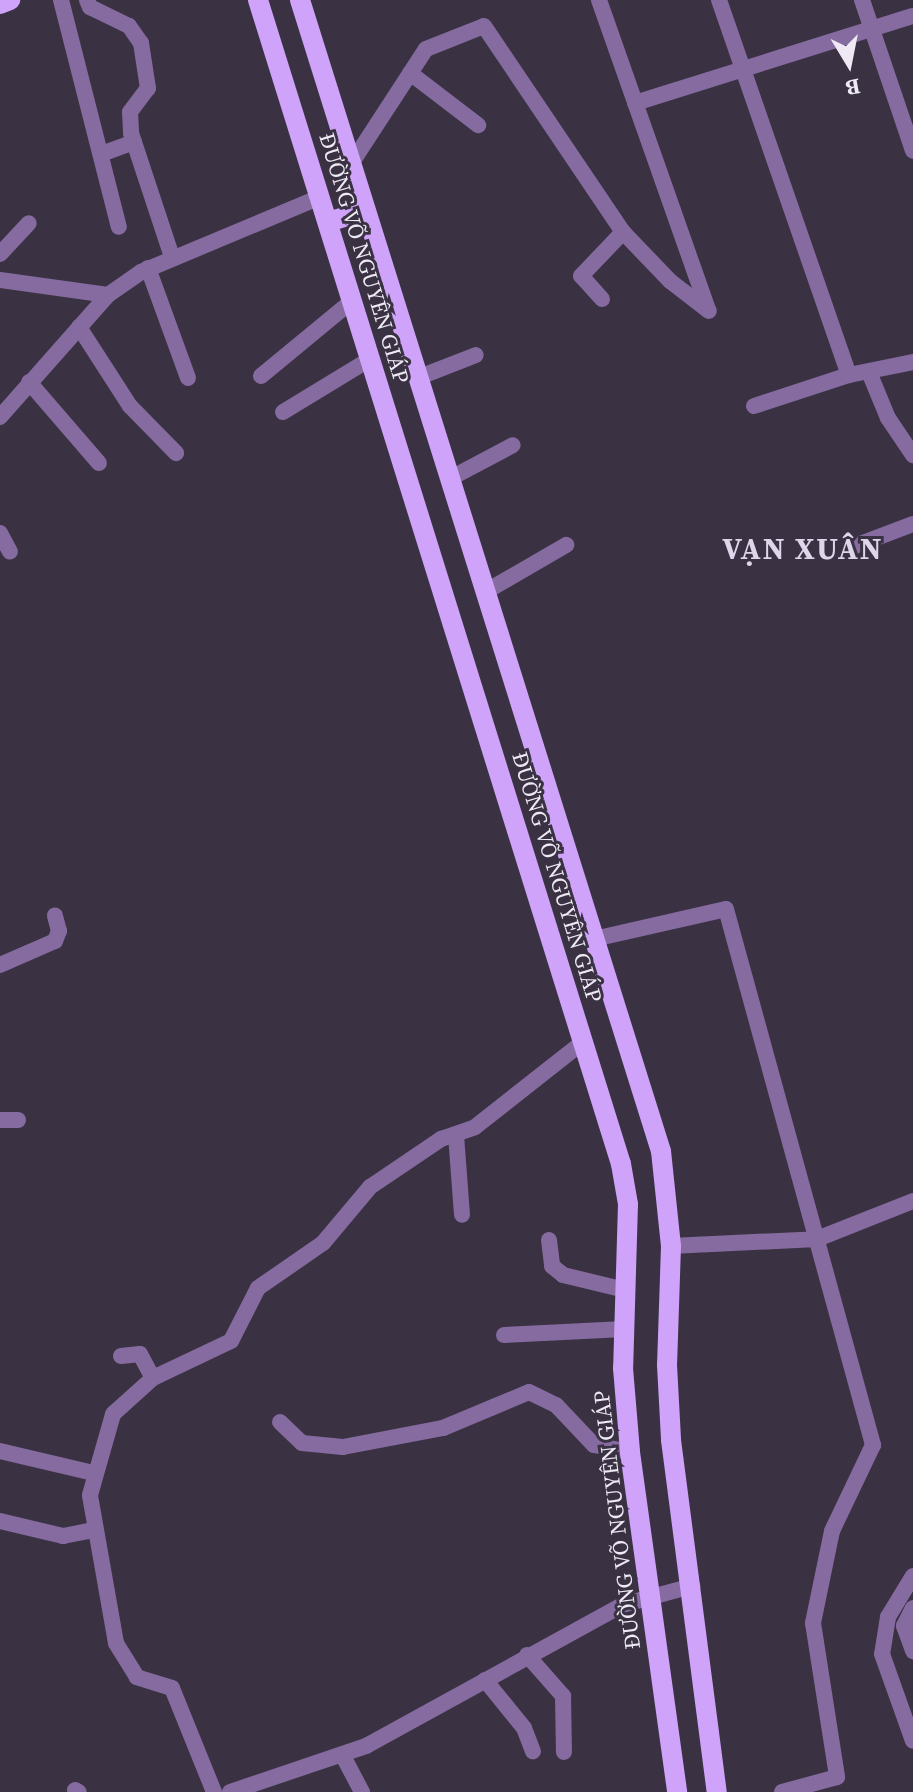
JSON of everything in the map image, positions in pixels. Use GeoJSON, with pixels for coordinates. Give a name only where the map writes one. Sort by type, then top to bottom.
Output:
{"type":"FeatureCollection","features":[{"type":"Feature","properties":{"kind":"main road"},"geometry":{"type":"LineString","coordinates":[[0,4],[10,0]]}},
{"type":"Feature","properties":{"kind":"main road","name":"ĐƯỜNG VÕ NGUYÊN GIÁP"},"geometry":{"type":"LineString","coordinates":[[258,0],[621,1164],[628,1204],[624,1329],[630,1452],[677,1792]]}},
{"type":"Feature","properties":{"kind":"main road","name":"ĐƯỜNG VÕ NGUYÊN GIÁP"},"geometry":{"type":"LineString","coordinates":[[300,0],[661,1151],[671,1246],[667,1365],[671,1440],[717,1792]]}},
{"type":"Feature","properties":{"kind":"main road"},"geometry":{"type":"LineString","coordinates":[[328,222],[364,211]]}},
{"type":"Feature","properties":{"kind":"street"},"geometry":{"type":"LineString","coordinates":[[61,0],[119,227]]}},
{"type":"Feature","properties":{"kind":"street"},"geometry":{"type":"LineString","coordinates":[[87,0],[90,7],[129,26],[141,43],[148,88],[130,112],[134,142],[172,257]]}},
{"type":"Feature","properties":{"kind":"street"},"geometry":{"type":"LineString","coordinates":[[351,164],[426,49],[484,26],[623,232],[670,281],[709,311],[599,0]]}},
{"type":"Feature","properties":{"kind":"street"},"geometry":{"type":"LineString","coordinates":[[719,0],[849,375]]}},
{"type":"Feature","properties":{"kind":"street"},"geometry":{"type":"LineString","coordinates":[[862,0],[913,151]]}},
{"type":"Feature","properties":{"kind":"street"},"geometry":{"type":"LineString","coordinates":[[635,103],[741,66],[913,16]]}},
{"type":"Feature","properties":{"kind":"street"},"geometry":{"type":"LineString","coordinates":[[410,73],[478,125]]}},
{"type":"Feature","properties":{"kind":"street"},"geometry":{"type":"LineString","coordinates":[[104,153],[134,142]]}},
{"type":"Feature","properties":{"kind":"street"},"geometry":{"type":"LineString","coordinates":[[0,417],[108,295],[148,268],[320,197]]}},
{"type":"Feature","properties":{"kind":"street"},"geometry":{"type":"LineString","coordinates":[[0,254],[29,223]]}},
{"type":"Feature","properties":{"kind":"street"},"geometry":{"type":"LineString","coordinates":[[602,299],[581,276],[623,232]]}},
{"type":"Feature","properties":{"kind":"street"},"geometry":{"type":"LineString","coordinates":[[148,268],[188,378]]}},
{"type":"Feature","properties":{"kind":"street"},"geometry":{"type":"LineString","coordinates":[[0,280],[108,295]]}},
{"type":"Feature","properties":{"kind":"street"},"geometry":{"type":"LineString","coordinates":[[261,376],[352,301]]}},
{"type":"Feature","properties":{"kind":"street"},"geometry":{"type":"LineString","coordinates":[[79,327],[130,406],[176,453]]}},
{"type":"Feature","properties":{"kind":"street"},"geometry":{"type":"LineString","coordinates":[[417,378],[476,355]]}},
{"type":"Feature","properties":{"kind":"street"},"geometry":{"type":"LineString","coordinates":[[283,412],[370,359]]}},
{"type":"Feature","properties":{"kind":"street"},"geometry":{"type":"LineString","coordinates":[[754,406],[849,375],[913,362]]}},
{"type":"Feature","properties":{"kind":"street"},"geometry":{"type":"LineString","coordinates":[[869,372],[888,418],[913,455]]}},
{"type":"Feature","properties":{"kind":"street"},"geometry":{"type":"LineString","coordinates":[[29,382],[99,463]]}},
{"type":"Feature","properties":{"kind":"street"},"geometry":{"type":"LineString","coordinates":[[449,479],[513,445]]}},
{"type":"Feature","properties":{"kind":"street"},"geometry":{"type":"LineString","coordinates":[[855,546],[913,524]]}},
{"type":"Feature","properties":{"kind":"street"},"geometry":{"type":"LineString","coordinates":[[0,533],[10,552]]}},
{"type":"Feature","properties":{"kind":"street"},"geometry":{"type":"LineString","coordinates":[[485,592],[566,545]]}},
{"type":"Feature","properties":{"kind":"street"},"geometry":{"type":"LineString","coordinates":[[594,939],[726,909],[873,1445],[832,1531],[813,1623],[837,1777],[782,1792]]}},
{"type":"Feature","properties":{"kind":"street"},"geometry":{"type":"LineString","coordinates":[[0,965],[55,941],[59,931],[55,916]]}},
{"type":"Feature","properties":{"kind":"street"},"geometry":{"type":"LineString","coordinates":[[214,1792],[172,1688],[137,1677],[120,1653],[95,1530],[93,1473],[113,1414],[153,1378],[231,1341],[258,1288],[323,1243],[370,1187],[418,1153],[475,1127],[583,1042]]}},
{"type":"Feature","properties":{"kind":"street"},"geometry":{"type":"LineString","coordinates":[[0,1120],[18,1120]]}},
{"type":"Feature","properties":{"kind":"street"},"geometry":{"type":"LineString","coordinates":[[456,1135],[462,1215]]}},
{"type":"Feature","properties":{"kind":"street"},"geometry":{"type":"LineString","coordinates":[[671,1246],[817,1239],[913,1201]]}},
{"type":"Feature","properties":{"kind":"street"},"geometry":{"type":"LineString","coordinates":[[549,1240],[552,1266],[563,1275],[625,1290]]}},
{"type":"Feature","properties":{"kind":"street"},"geometry":{"type":"LineString","coordinates":[[504,1335],[624,1329]]}},
{"type":"Feature","properties":{"kind":"street"},"geometry":{"type":"LineString","coordinates":[[121,1356],[140,1354],[153,1378]]}},
{"type":"Feature","properties":{"kind":"street"},"geometry":{"type":"LineString","coordinates":[[280,1422],[302,1443],[343,1447],[443,1428],[529,1392],[556,1405],[594,1445],[630,1452]]}},
{"type":"Feature","properties":{"kind":"street"},"geometry":{"type":"LineString","coordinates":[[0,1451],[93,1473]]}},
{"type":"Feature","properties":{"kind":"street"},"geometry":{"type":"LineString","coordinates":[[0,1521],[63,1536],[95,1530]]}},
{"type":"Feature","properties":{"kind":"street"},"geometry":{"type":"LineString","coordinates":[[913,1576],[888,1617],[882,1654],[913,1741]]}},
{"type":"Feature","properties":{"kind":"street"},"geometry":{"type":"LineString","coordinates":[[230,1792],[281,1785],[343,1756],[622,1605],[692,1586]]}},
{"type":"Feature","properties":{"kind":"street"},"geometry":{"type":"LineString","coordinates":[[913,1608],[904,1626],[913,1651]]}},
{"type":"Feature","properties":{"kind":"street"},"geometry":{"type":"LineString","coordinates":[[527,1655],[563,1696],[564,1752]]}},
{"type":"Feature","properties":{"kind":"street"},"geometry":{"type":"LineString","coordinates":[[485,1680],[524,1728],[533,1751]]}},
{"type":"Feature","properties":{"kind":"street"},"geometry":{"type":"LineString","coordinates":[[343,1756],[362,1792]]}},
{"type":"Feature","properties":{"kind":"district","name":"VẠN XUÂN"},"geometry":{"type":"Point","coordinates":[803,549]}}]}
